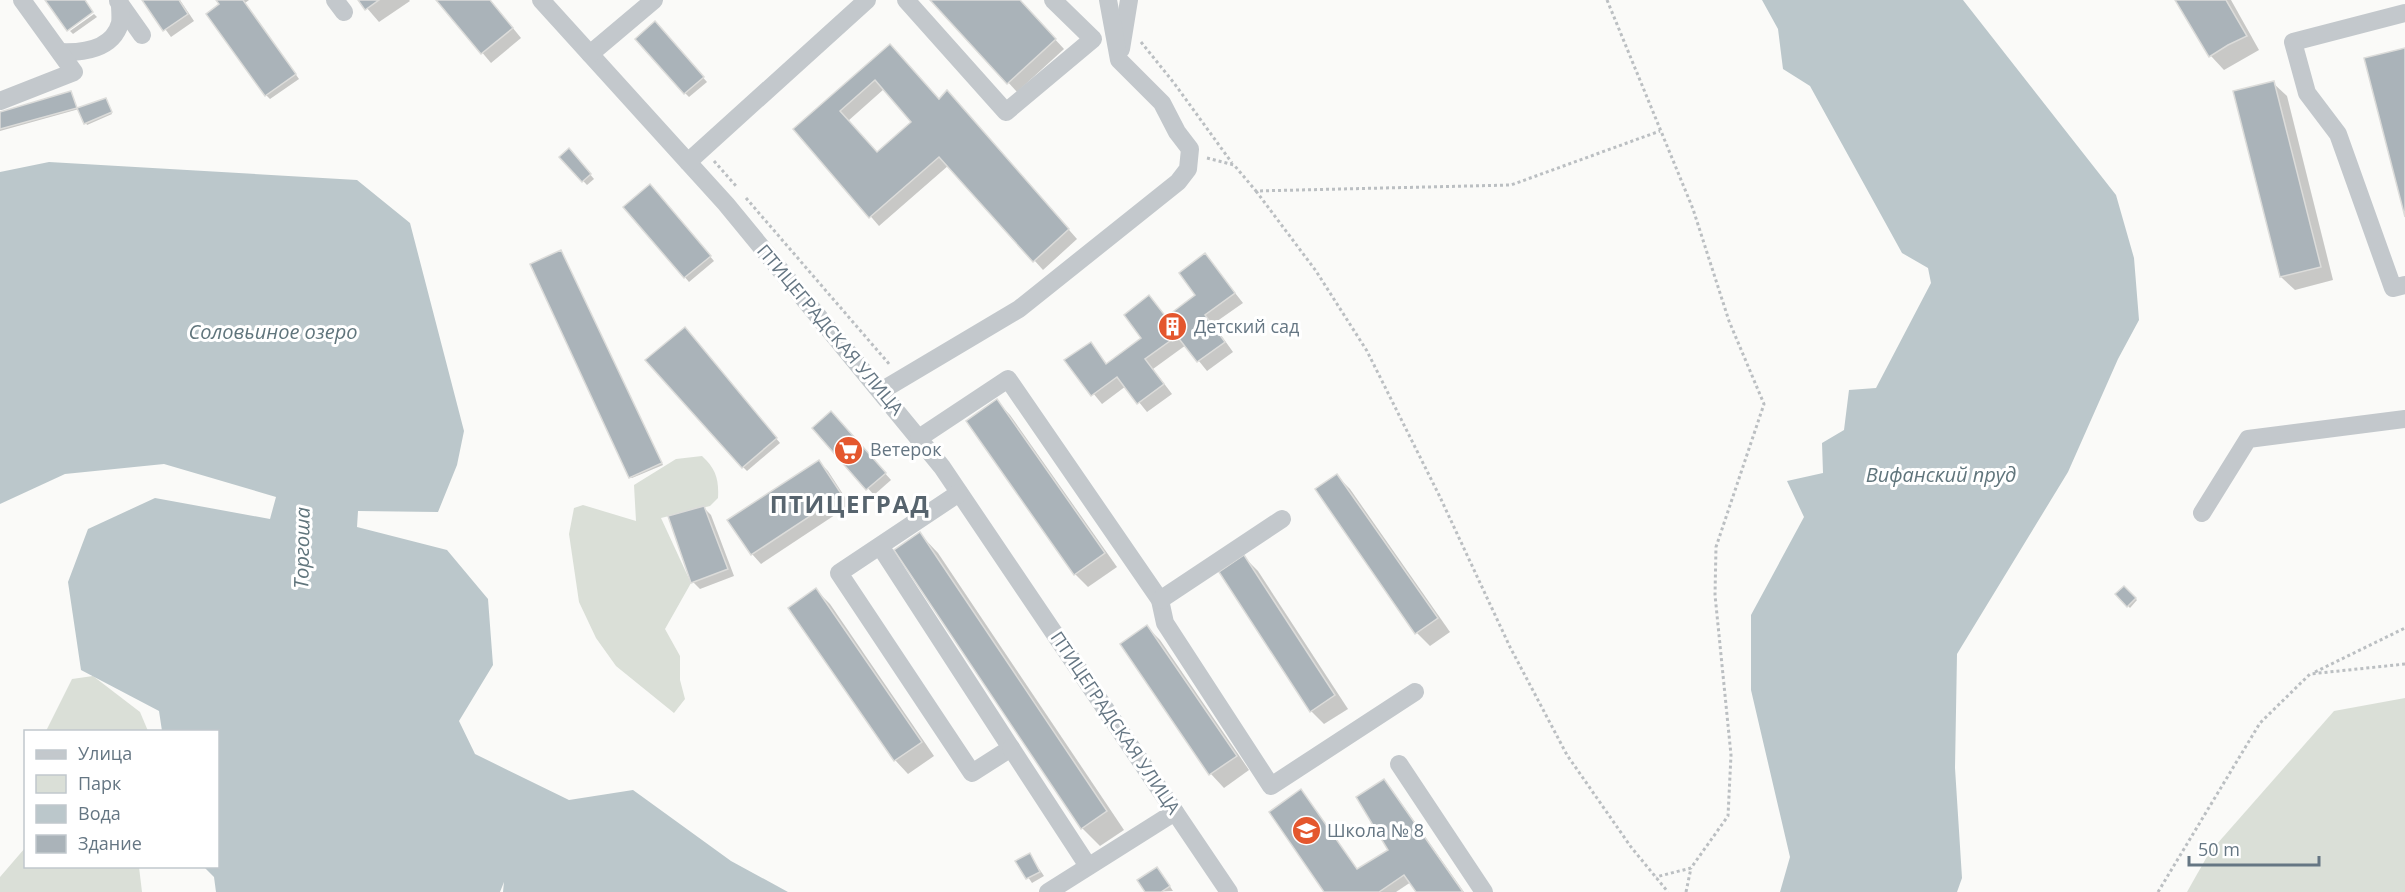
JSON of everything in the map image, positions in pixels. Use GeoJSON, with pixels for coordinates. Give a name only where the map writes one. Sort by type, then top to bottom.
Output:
{"type":"FeatureCollection","features":[{"type":"Feature","properties":{"kind":"street"},"geometry":{"type":"LineString","coordinates":[[0,101],[74,72],[22,0]]}},
{"type":"Feature","properties":{"kind":"street","name":"ПТИЦЕГРАДСКАЯ УЛИЦА"},"geometry":{"type":"LineString","coordinates":[[541,0],[726,204],[919,438],[960,493],[1229,892]]}},
{"type":"Feature","properties":{"kind":"street"},"geometry":{"type":"LineString","coordinates":[[590,54],[654,0]]}},
{"type":"Feature","properties":{"kind":"street"},"geometry":{"type":"LineString","coordinates":[[688,162],[867,0]]}},
{"type":"Feature","properties":{"kind":"street"},"geometry":{"type":"LineString","coordinates":[[906,0],[1006,112],[1093,39],[1053,0]]}},
{"type":"Feature","properties":{"kind":"street"},"geometry":{"type":"LineString","coordinates":[[881,391],[1019,309],[1178,182],[1188,169],[1190,149],[1177,132],[1162,103],[1119,60],[1108,0]]}},
{"type":"Feature","properties":{"kind":"street"},"geometry":{"type":"LineString","coordinates":[[1119,60],[1129,0]]}},
{"type":"Feature","properties":{"kind":"street"},"geometry":{"type":"LineString","coordinates":[[60,52],[95,49],[109,41],[120,23],[118,2]]}},
{"type":"Feature","properties":{"kind":"street"},"geometry":{"type":"LineString","coordinates":[[118,2],[142,35]]}},
{"type":"Feature","properties":{"kind":"street"},"geometry":{"type":"LineString","coordinates":[[2405,13],[2293,42],[2307,93],[2338,134],[2393,288],[2405,285]]}},
{"type":"Feature","properties":{"kind":"street"},"geometry":{"type":"LineString","coordinates":[[919,438],[1008,379],[1160,600],[1165,622],[1271,786],[1415,692]]}},
{"type":"Feature","properties":{"kind":"street"},"geometry":{"type":"LineString","coordinates":[[2202,513],[2248,439],[2405,419]]}},
{"type":"Feature","properties":{"kind":"street"},"geometry":{"type":"LineString","coordinates":[[960,493],[839,573],[972,773],[1011,748]]}},
{"type":"Feature","properties":{"kind":"street"},"geometry":{"type":"LineString","coordinates":[[1160,600],[1282,519]]}},
{"type":"Feature","properties":{"kind":"street"},"geometry":{"type":"LineString","coordinates":[[880,546],[1088,866]]}},
{"type":"Feature","properties":{"kind":"street"},"geometry":{"type":"LineString","coordinates":[[1399,764],[1484,892]]}},
{"type":"Feature","properties":{"kind":"street"},"geometry":{"type":"LineString","coordinates":[[1048,892],[1175,812]]}},
{"type":"Feature","properties":{"kind":"path"},"geometry":{"type":"LineString","coordinates":[[1607,0],[1694,209],[1729,321],[1764,404],[1716,547],[1715,596],[1731,755],[1728,816],[1691,868],[1686,892]]}},
{"type":"Feature","properties":{"kind":"path"},"geometry":{"type":"LineString","coordinates":[[1125,19],[1233,165],[1256,191],[1316,271],[1367,351],[1439,495],[1510,647],[1567,754],[1630,847],[1668,892]]}},
{"type":"Feature","properties":{"kind":"path"},"geometry":{"type":"LineString","coordinates":[[1256,191],[1510,185],[1660,131]]}},
{"type":"Feature","properties":{"kind":"path"},"geometry":{"type":"LineString","coordinates":[[703,148],[902,378]]}},
{"type":"Feature","properties":{"kind":"path"},"geometry":{"type":"LineString","coordinates":[[1188,169],[1205,157],[1233,165]]}},
{"type":"Feature","properties":{"kind":"path"},"geometry":{"type":"LineString","coordinates":[[2158,892],[2260,723],[2310,674],[2405,628]]}},
{"type":"Feature","properties":{"kind":"path"},"geometry":{"type":"LineString","coordinates":[[2310,674],[2405,664]]}},
{"type":"Feature","properties":{"kind":"path"},"geometry":{"type":"LineString","coordinates":[[1656,877],[1691,868]]}},
{"type":"Feature","properties":{"kind":"green space"},"geometry":{"type":"Polygon","coordinates":[[[702,456],[711,465],[716,475],[718,498],[710,506],[661,518],[691,583],[665,629],[680,656],[680,680],[685,699],[674,713],[616,666],[596,638],[579,602],[569,534],[574,508],[583,505],[636,521],[634,485],[676,459],[702,456]]]}},
{"type":"Feature","properties":{"kind":"green space"},"geometry":{"type":"Polygon","coordinates":[[[93,676],[140,712],[148,730],[46,730],[72,679],[93,676]]]}},
{"type":"Feature","properties":{"kind":"green space"},"geometry":{"type":"Polygon","coordinates":[[[2405,698],[2405,892],[2187,892],[2209,853],[2334,711],[2405,698]]]}},
{"type":"Feature","properties":{"kind":"green space"},"geometry":{"type":"Polygon","coordinates":[[[24,849],[24,868],[139,868],[142,892],[0,892],[0,877],[24,849]]]}},
{"type":"Feature","properties":{"kind":"water","name":"Вифанский пруд"},"geometry":{"type":"Polygon","coordinates":[[[1762,0],[1963,0],[2116,195],[2134,258],[2139,320],[2118,359],[2068,472],[1957,654],[1955,768],[1962,878],[1957,892],[1780,892],[1790,857],[1751,690],[1751,615],[1804,517],[1787,481],[1823,473],[1822,443],[1844,430],[1849,390],[1876,388],[1931,283],[1928,268],[1902,253],[1810,86],[1783,69],[1778,29],[1762,0]]]}},
{"type":"Feature","properties":{"kind":"water","name":"Соловьиное озеро"},"geometry":{"type":"Polygon","coordinates":[[[49,162],[357,180],[410,223],[464,431],[457,465],[438,512],[358,511],[357,527],[447,550],[488,599],[493,665],[459,721],[475,754],[569,800],[633,790],[731,861],[788,892],[503,892],[504,882],[500,892],[216,892],[214,877],[205,868],[219,868],[219,730],[162,730],[159,711],[81,670],[68,582],[88,529],[155,498],[270,519],[276,497],[164,464],[65,474],[0,504],[0,172],[49,162]]]}},
{"type":"Feature","properties":{"kind":"building"},"geometry":{"type":"Polygon","coordinates":[[[45,0],[85,0],[93,12],[67,31],[45,0]]]}},
{"type":"Feature","properties":{"kind":"building"},"geometry":{"type":"Polygon","coordinates":[[[142,0],[179,0],[188,14],[163,31],[142,0]]]}},
{"type":"Feature","properties":{"kind":"building"},"geometry":{"type":"Polygon","coordinates":[[[216,0],[243,0],[296,74],[265,96],[206,14],[219,4],[216,0]]]}},
{"type":"Feature","properties":{"kind":"building"},"geometry":{"type":"Polygon","coordinates":[[[358,0],[379,0],[365,10],[358,0]]]}},
{"type":"Feature","properties":{"kind":"building"},"geometry":{"type":"Polygon","coordinates":[[[436,0],[490,0],[513,28],[481,54],[436,0]]]}},
{"type":"Feature","properties":{"kind":"building"},"geometry":{"type":"Polygon","coordinates":[[[930,0],[1020,0],[1056,39],[1007,84],[930,0]]]}},
{"type":"Feature","properties":{"kind":"building"},"geometry":{"type":"Polygon","coordinates":[[[2175,0],[2226,0],[2247,36],[2209,57],[2175,0]]]}},
{"type":"Feature","properties":{"kind":"building"},"geometry":{"type":"Polygon","coordinates":[[[655,21],[704,77],[684,94],[635,39],[655,21]]]}},
{"type":"Feature","properties":{"kind":"building"},"geometry":{"type":"Polygon","coordinates":[[[890,44],[939,99],[947,90],[1069,229],[1033,262],[939,157],[869,218],[793,129],[890,44]],[[875,80],[840,111],[877,152],[911,122],[875,80]]]}},
{"type":"Feature","properties":{"kind":"building"},"geometry":{"type":"Polygon","coordinates":[[[2405,48],[2405,217],[2364,58],[2405,48]]]}},
{"type":"Feature","properties":{"kind":"building"},"geometry":{"type":"Polygon","coordinates":[[[2274,81],[2321,267],[2280,277],[2233,91],[2274,81]]]}},
{"type":"Feature","properties":{"kind":"building"},"geometry":{"type":"Polygon","coordinates":[[[71,91],[77,108],[0,129],[0,112],[71,91]]]}},
{"type":"Feature","properties":{"kind":"building"},"geometry":{"type":"Polygon","coordinates":[[[106,98],[112,112],[84,124],[77,108],[106,98]]]}},
{"type":"Feature","properties":{"kind":"building"},"geometry":{"type":"Polygon","coordinates":[[[569,148],[591,174],[582,182],[559,157],[569,148]]]}},
{"type":"Feature","properties":{"kind":"building"},"geometry":{"type":"Polygon","coordinates":[[[650,184],[711,256],[684,278],[623,207],[650,184]]]}},
{"type":"Feature","properties":{"kind":"building"},"geometry":{"type":"Polygon","coordinates":[[[561,250],[662,463],[629,478],[530,264],[561,250]]]}},
{"type":"Feature","properties":{"kind":"building","name":"Детский сад"},"geometry":{"type":"Polygon","coordinates":[[[1205,253],[1235,293],[1205,315],[1225,342],[1197,362],[1177,336],[1145,359],[1164,384],[1137,404],[1117,377],[1091,396],[1064,360],[1091,342],[1106,364],[1141,338],[1124,315],[1149,295],[1166,317],[1195,295],[1179,273],[1205,253]]]}},
{"type":"Feature","properties":{"kind":"building"},"geometry":{"type":"Polygon","coordinates":[[[685,327],[777,438],[742,468],[645,360],[685,327]]]}},
{"type":"Feature","properties":{"kind":"building"},"geometry":{"type":"Polygon","coordinates":[[[997,399],[1105,553],[1074,575],[966,421],[997,399]]]}},
{"type":"Feature","properties":{"kind":"building","name":"Ветерок"},"geometry":{"type":"Polygon","coordinates":[[[831,411],[886,473],[866,490],[812,428],[831,411]]]}},
{"type":"Feature","properties":{"kind":"building"},"geometry":{"type":"Polygon","coordinates":[[[819,460],[842,495],[751,555],[727,520],[819,460]]]}},
{"type":"Feature","properties":{"kind":"building"},"geometry":{"type":"Polygon","coordinates":[[[1337,474],[1438,618],[1415,634],[1315,489],[1337,474]]]}},
{"type":"Feature","properties":{"kind":"building"},"geometry":{"type":"Polygon","coordinates":[[[704,506],[728,569],[691,583],[668,516],[704,506]]]}},
{"type":"Feature","properties":{"kind":"building"},"geometry":{"type":"Polygon","coordinates":[[[920,532],[1107,811],[1081,829],[894,550],[920,532]]]}},
{"type":"Feature","properties":{"kind":"building"},"geometry":{"type":"Polygon","coordinates":[[[1244,555],[1335,695],[1310,712],[1219,572],[1244,555]]]}},
{"type":"Feature","properties":{"kind":"building"},"geometry":{"type":"Polygon","coordinates":[[[2124,586],[2136,598],[2127,607],[2115,594],[2124,586]]]}},
{"type":"Feature","properties":{"kind":"building"},"geometry":{"type":"Polygon","coordinates":[[[816,588],[922,742],[894,761],[788,608],[816,588]]]}},
{"type":"Feature","properties":{"kind":"building"},"geometry":{"type":"Polygon","coordinates":[[[1147,625],[1237,756],[1209,775],[1120,644],[1147,625]]]}},
{"type":"Feature","properties":{"kind":"building","name":"Школа № 8"},"geometry":{"type":"Polygon","coordinates":[[[1384,779],[1463,892],[1416,892],[1404,875],[1379,892],[1324,892],[1269,812],[1301,789],[1357,869],[1388,850],[1356,797],[1384,779]]]}},
{"type":"Feature","properties":{"kind":"building"},"geometry":{"type":"Polygon","coordinates":[[[1030,853],[1040,872],[1026,879],[1015,861],[1030,853]]]}},
{"type":"Feature","properties":{"kind":"building"},"geometry":{"type":"Polygon","coordinates":[[[1157,867],[1170,886],[1161,892],[1145,892],[1137,880],[1157,867]]]}},
{"type":"Feature","properties":{"kind":"place","name":"Детский сад"},"geometry":{"type":"Point","coordinates":[1173,327]}},
{"type":"Feature","properties":{"kind":"place","name":"Ветерок"},"geometry":{"type":"Point","coordinates":[849,450]}},
{"type":"Feature","properties":{"kind":"place","name":"Школа № 8"},"geometry":{"type":"Point","coordinates":[1306,831]}},
{"type":"Feature","properties":{"kind":"district","name":"ПТИЦЕГРАД"},"geometry":{"type":"Point","coordinates":[850,505]}},
{"type":"Feature","properties":{"kind":"water label","name":"Торгоша"},"geometry":{"type":"Point","coordinates":[302,548]}}]}
